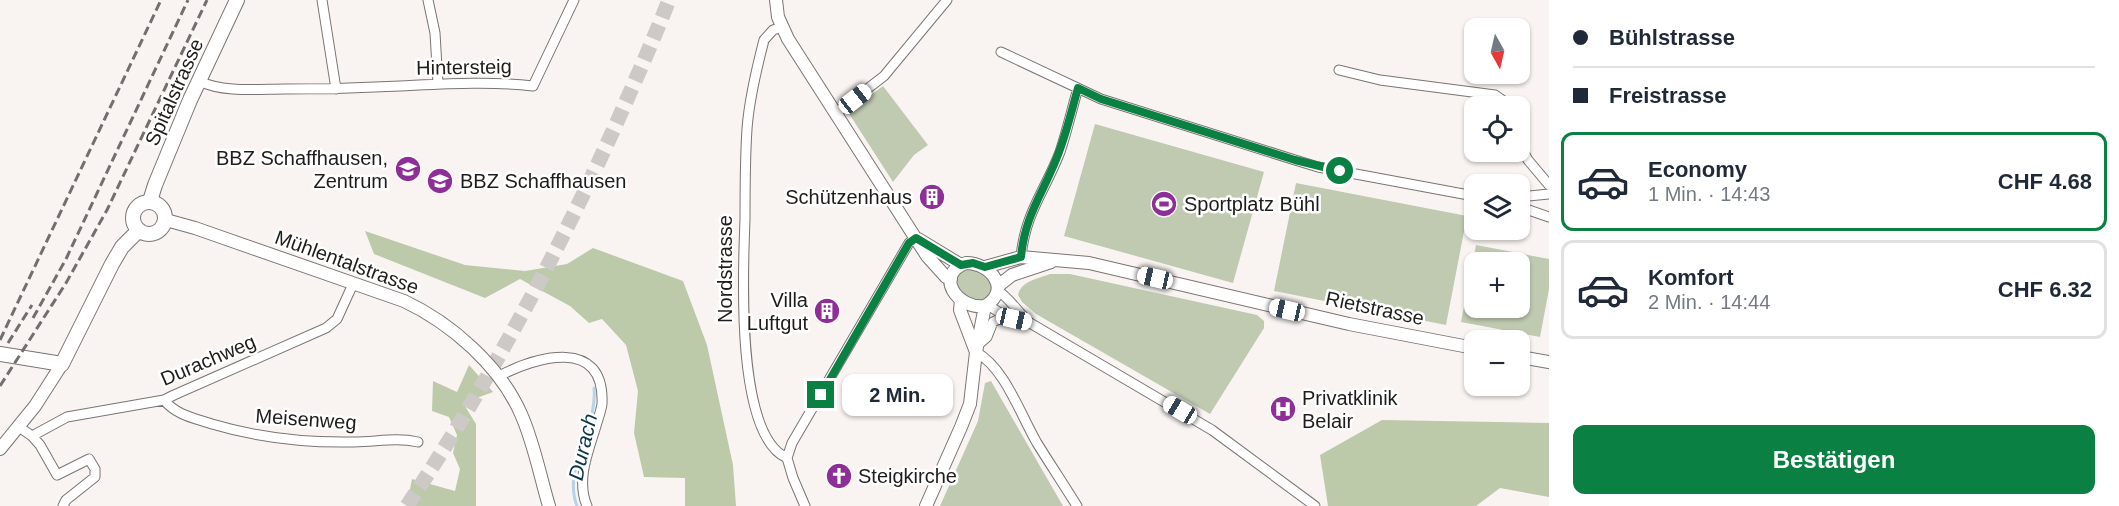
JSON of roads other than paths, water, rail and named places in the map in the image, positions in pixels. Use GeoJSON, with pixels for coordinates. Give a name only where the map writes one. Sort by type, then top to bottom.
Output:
{"type":"FeatureCollection","features":[{"type":"Feature","properties":{"kind":"main road","name":"Spitalstrasse"},"geometry":{"type":"LineString","coordinates":[[150,201],[199,81],[237,0]]}},
{"type":"Feature","properties":{"kind":"main road"},"geometry":{"type":"LineString","coordinates":[[150,201],[162,207],[166,220],[162,228],[155,233],[146,234],[139,230],[133,220],[135,209],[150,201]]}},
{"type":"Feature","properties":{"kind":"main road"},"geometry":{"type":"LineString","coordinates":[[0,354],[62,364],[112,264],[122,247],[139,230]]}},
{"type":"Feature","properties":{"kind":"street"},"geometry":{"type":"LineString","coordinates":[[322,0],[336,89]]}},
{"type":"Feature","properties":{"kind":"street"},"geometry":{"type":"LineString","coordinates":[[428,0],[435,33],[438,84]]}},
{"type":"Feature","properties":{"kind":"street","name":"Hintersteig"},"geometry":{"type":"LineString","coordinates":[[199,81],[216,87],[336,89],[438,84],[533,86],[574,0]]}},
{"type":"Feature","properties":{"kind":"street"},"geometry":{"type":"LineString","coordinates":[[776,0],[782,27],[927,256],[946,277],[951,279]]}},
{"type":"Feature","properties":{"kind":"street"},"geometry":{"type":"LineString","coordinates":[[836,113],[884,76],[947,0]]}},
{"type":"Feature","properties":{"kind":"street","name":"Nordstrasse"},"geometry":{"type":"LineString","coordinates":[[782,27],[773,30],[764,40],[747,127],[744,327],[746,362],[758,418],[770,444],[778,454],[787,458],[805,506]]}},
{"type":"Feature","properties":{"kind":"street"},"geometry":{"type":"LineString","coordinates":[[1001,52],[1101,99],[1306,164],[1464,194]]}},
{"type":"Feature","properties":{"kind":"street"},"geometry":{"type":"LineString","coordinates":[[1339,70],[1380,80],[1496,96]]}},
{"type":"Feature","properties":{"kind":"street"},"geometry":{"type":"LineString","coordinates":[[985,267],[1021,257],[1023,238],[1031,211],[1059,152],[1078,88]]}},
{"type":"Feature","properties":{"kind":"street"},"geometry":{"type":"LineString","coordinates":[[1530,162],[1549,185]]}},
{"type":"Feature","properties":{"kind":"street"},"geometry":{"type":"LineString","coordinates":[[1530,195],[1549,194]]}},
{"type":"Feature","properties":{"kind":"street"},"geometry":{"type":"LineString","coordinates":[[1530,210],[1549,217]]}},
{"type":"Feature","properties":{"kind":"street","name":"Mühlentalstrasse"},"geometry":{"type":"LineString","coordinates":[[166,220],[404,301],[432,317],[472,349],[499,376],[512,396],[521,415],[549,506]]}},
{"type":"Feature","properties":{"kind":"street"},"geometry":{"type":"LineString","coordinates":[[787,458],[792,443],[909,243],[916,238]]}},
{"type":"Feature","properties":{"kind":"street"},"geometry":{"type":"LineString","coordinates":[[916,238],[961,265]]}},
{"type":"Feature","properties":{"kind":"street","name":"Rietstrasse"},"geometry":{"type":"LineString","coordinates":[[1021,257],[1089,262],[1349,324],[1464,346]]}},
{"type":"Feature","properties":{"kind":"street","name":"Rietstrasse"},"geometry":{"type":"LineString","coordinates":[[998,288],[1012,275],[1056,260]]}},
{"type":"Feature","properties":{"kind":"street"},"geometry":{"type":"LineString","coordinates":[[1030,323],[1003,315],[987,306],[976,307],[962,300],[952,289],[953,271],[961,265],[973,263],[985,267],[994,276],[998,288],[1017,312],[1030,323],[1212,430],[1316,506]]}},
{"type":"Feature","properties":{"kind":"street","name":"Durachweg"},"geometry":{"type":"LineString","coordinates":[[32,436],[67,417],[164,400],[326,328],[337,319],[354,284]]}},
{"type":"Feature","properties":{"kind":"street"},"geometry":{"type":"LineString","coordinates":[[926,506],[970,404],[977,348],[987,306],[998,288]]}},
{"type":"Feature","properties":{"kind":"street"},"geometry":{"type":"LineString","coordinates":[[962,300],[960,310],[977,348],[996,369],[1038,444],[1077,506]]}},
{"type":"Feature","properties":{"kind":"street"},"geometry":{"type":"LineString","coordinates":[[977,348],[987,337],[993,322],[1003,315]]}},
{"type":"Feature","properties":{"kind":"street"},"geometry":{"type":"LineString","coordinates":[[499,376],[544,359],[567,356],[583,361],[595,373],[601,389],[602,405],[583,472],[582,495],[587,506]]}},
{"type":"Feature","properties":{"kind":"street"},"geometry":{"type":"LineString","coordinates":[[1530,359],[1549,362]]}},
{"type":"Feature","properties":{"kind":"street"},"geometry":{"type":"LineString","coordinates":[[0,449],[39,401],[62,364]]}},
{"type":"Feature","properties":{"kind":"street","name":"Meisenweg"},"geometry":{"type":"LineString","coordinates":[[164,400],[170,407],[184,415],[263,437],[322,442],[402,438],[418,442]]}},
{"type":"Feature","properties":{"kind":"street"},"geometry":{"type":"LineString","coordinates":[[20,427],[40,445],[57,475],[88,459],[95,469],[95,477],[66,500],[63,506]]}},
{"type":"Feature","properties":{"kind":"waterway","name":"Durach"},"geometry":{"type":"LineString","coordinates":[[577,506],[574,477],[591,418],[594,388]]}},
{"type":"Feature","properties":{"kind":"tunnel"},"geometry":{"type":"LineString","coordinates":[[407,506],[466,413],[546,270],[617,122],[669,0]]}},
{"type":"Feature","properties":{"kind":"railway"},"geometry":{"type":"LineString","coordinates":[[0,340],[161,0]]}},
{"type":"Feature","properties":{"kind":"railway"},"geometry":{"type":"LineString","coordinates":[[33,318],[66,259],[188,0]]}},
{"type":"Feature","properties":{"kind":"railway"},"geometry":{"type":"LineString","coordinates":[[0,386],[66,283],[107,210],[207,0]]}},
{"type":"Feature","properties":{"kind":"railway"},"geometry":{"type":"LineString","coordinates":[[8,343],[32,305]]}},
{"type":"Feature","properties":{"kind":"place","name":"BBZ Schaffhausen, Zentrum"},"geometry":{"type":"Point","coordinates":[408,169]}},
{"type":"Feature","properties":{"kind":"place","name":"BBZ Schaffhausen"},"geometry":{"type":"Point","coordinates":[440,181]}},
{"type":"Feature","properties":{"kind":"place","name":"Schützenhaus"},"geometry":{"type":"Point","coordinates":[932,197]}},
{"type":"Feature","properties":{"kind":"place","name":"Sportplatz Bühl"},"geometry":{"type":"Point","coordinates":[1164,204]}},
{"type":"Feature","properties":{"kind":"place","name":"Villa Luftgut"},"geometry":{"type":"Point","coordinates":[827,311]}},
{"type":"Feature","properties":{"kind":"place","name":"Privatklinik Belair"},"geometry":{"type":"Point","coordinates":[1283,409]}},
{"type":"Feature","properties":{"kind":"place","name":"Steigkirche"},"geometry":{"type":"Point","coordinates":[839,476]}}]}
